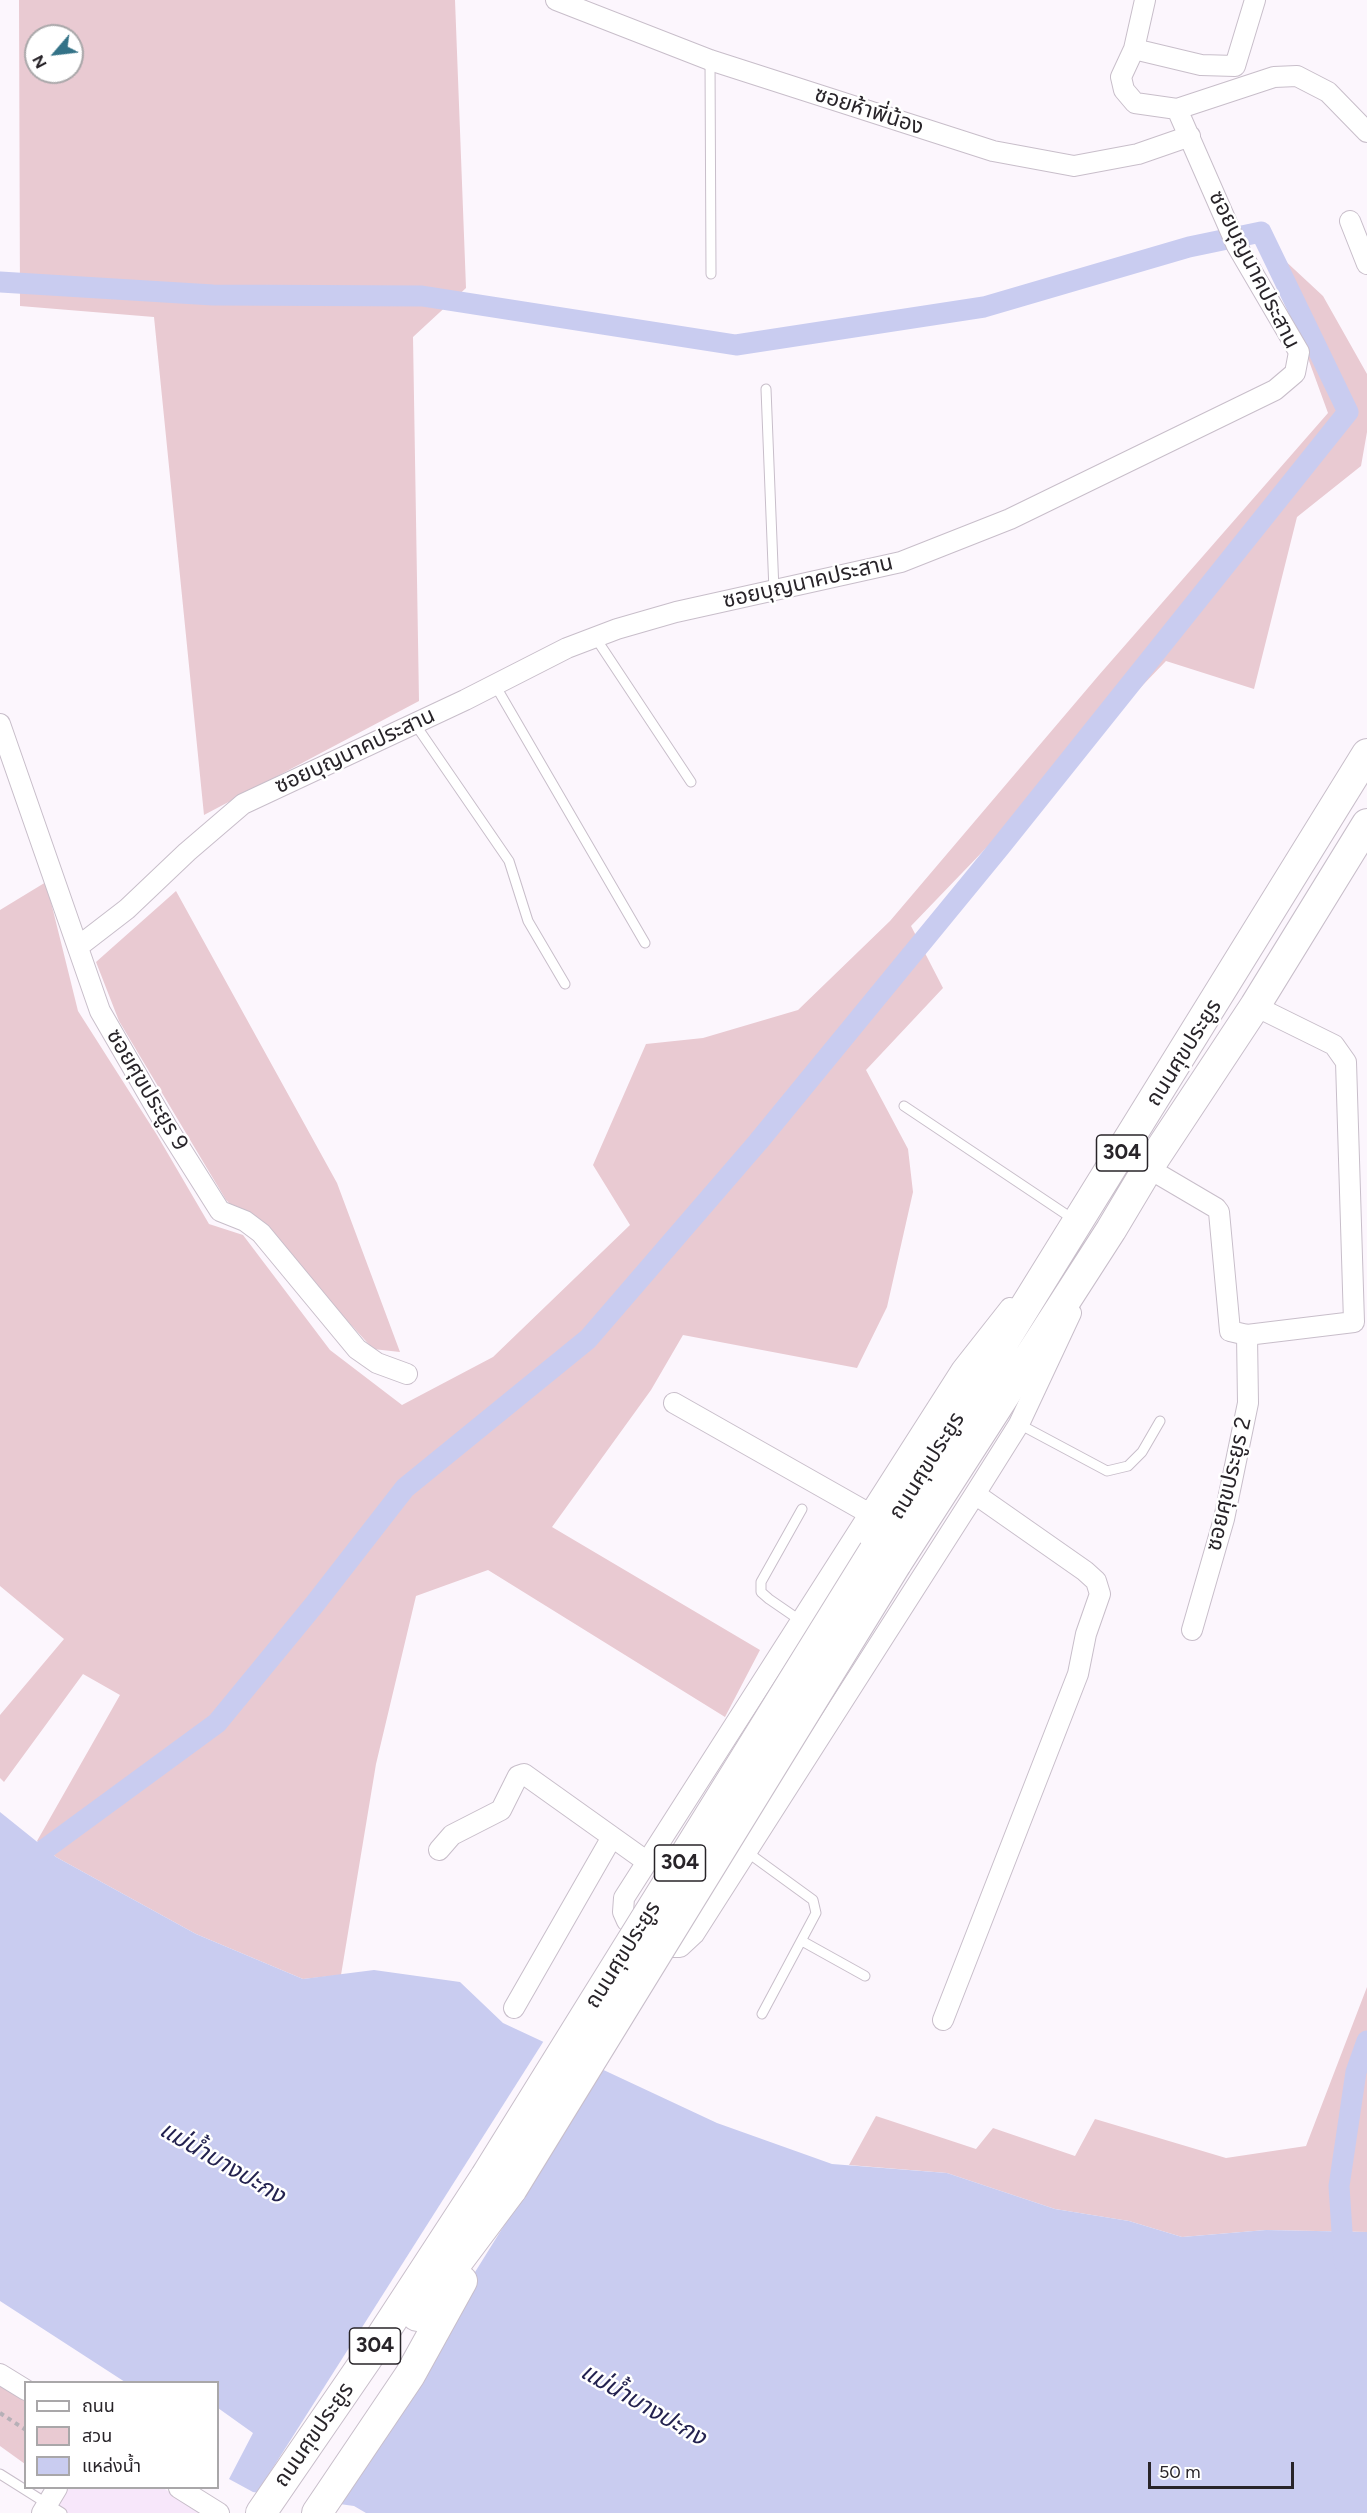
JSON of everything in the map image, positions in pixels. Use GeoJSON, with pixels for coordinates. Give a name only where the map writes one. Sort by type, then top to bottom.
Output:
{"type":"FeatureCollection","features":[{"type":"Feature","properties":{"kind":"main road","name":"ถนนศุขประยูร"},"geometry":{"type":"LineString","coordinates":[[282,2513],[499,2183],[885,1558],[1081,1218],[1367,754]]}},
{"type":"Feature","properties":{"kind":"main road","name":"ถนนศุขประยูร"},"geometry":{"type":"LineString","coordinates":[[885,1558],[1111,1230],[1148,1168],[1364,836]]}},
{"type":"Feature","properties":{"kind":"main road","name":"ถนนศุขประยูร"},"geometry":{"type":"LineString","coordinates":[[261,2513],[366,2360],[499,2183]]}},
{"type":"Feature","properties":{"kind":"main road","name":"ถนนศุขประยูร"},"geometry":{"type":"LineString","coordinates":[[317,2513],[410,2375],[499,2183]]}},
{"type":"Feature","properties":{"kind":"street","name":"ซอยห้าพี่น้อง"},"geometry":{"type":"LineString","coordinates":[[556,0],[710,60],[993,151],[1074,166],[1138,154],[1190,136]]}},
{"type":"Feature","properties":{"kind":"street"},"geometry":{"type":"LineString","coordinates":[[1145,0],[1134,49],[1121,77],[1124,90],[1134,103],[1177,109],[1274,77],[1297,76],[1328,92],[1367,132]]}},
{"type":"Feature","properties":{"kind":"street"},"geometry":{"type":"LineString","coordinates":[[1236,90],[1235,66],[1255,0]]}},
{"type":"Feature","properties":{"kind":"street"},"geometry":{"type":"LineString","coordinates":[[1134,49],[1201,65],[1235,66]]}},
{"type":"Feature","properties":{"kind":"street","name":"ซอยบุญนาคประสาน"},"geometry":{"type":"LineString","coordinates":[[79,946],[127,909],[187,852],[243,804],[415,724],[567,648],[676,612],[901,562],[1010,519],[1275,390],[1295,373],[1299,352],[1237,246],[1177,109]]}},
{"type":"Feature","properties":{"kind":"street"},"geometry":{"type":"LineString","coordinates":[[1350,221],[1367,264]]}},
{"type":"Feature","properties":{"kind":"street","name":"ซอยศุขประยูร 9"},"geometry":{"type":"LineString","coordinates":[[0,724],[100,1011],[167,1127],[220,1211],[245,1221],[261,1233],[357,1349],[377,1363],[407,1374]]}},
{"type":"Feature","properties":{"kind":"street"},"geometry":{"type":"LineString","coordinates":[[1148,1168],[1216,1208],[1220,1216],[1228,1325],[1233,1333],[1247,1335],[1354,1322],[1346,1062],[1334,1045],[1255,1006]]}},
{"type":"Feature","properties":{"kind":"street"},"geometry":{"type":"LineString","coordinates":[[1081,1218],[962,1369],[624,1898],[623,1912],[627,1921],[669,1947],[680,1947],[694,1934],[1019,1424],[1111,1230]]}},
{"type":"Feature","properties":{"kind":"street","name":"ซอยศุขประยูร 2"},"geometry":{"type":"LineString","coordinates":[[1192,1630],[1224,1519],[1248,1403],[1247,1335]]}},
{"type":"Feature","properties":{"kind":"street"},"geometry":{"type":"LineString","coordinates":[[674,1403],[870,1514]]}},
{"type":"Feature","properties":{"kind":"street"},"geometry":{"type":"LineString","coordinates":[[943,2020],[1078,1674],[1086,1634],[1100,1594],[1096,1581],[1085,1571],[975,1494]]}},
{"type":"Feature","properties":{"kind":"street"},"geometry":{"type":"LineString","coordinates":[[439,1850],[452,1835],[501,1810],[518,1776],[524,1774],[646,1861]]}},
{"type":"Feature","properties":{"kind":"street"},"geometry":{"type":"LineString","coordinates":[[514,2008],[612,1837]]}},
{"type":"Feature","properties":{"kind":"street"},"geometry":{"type":"LineString","coordinates":[[0,2374],[24,2390]]}},
{"type":"Feature","properties":{"kind":"street"},"geometry":{"type":"LineString","coordinates":[[182,2489],[219,2513]]}},
{"type":"Feature","properties":{"kind":"lane"},"geometry":{"type":"LineString","coordinates":[[710,60],[711,274]]}},
{"type":"Feature","properties":{"kind":"lane"},"geometry":{"type":"LineString","coordinates":[[766,389],[774,591]]}},
{"type":"Feature","properties":{"kind":"lane"},"geometry":{"type":"LineString","coordinates":[[595,637],[691,782]]}},
{"type":"Feature","properties":{"kind":"lane"},"geometry":{"type":"LineString","coordinates":[[495,685],[645,943]]}},
{"type":"Feature","properties":{"kind":"lane"},"geometry":{"type":"LineString","coordinates":[[415,724],[509,861],[528,921],[565,984]]}},
{"type":"Feature","properties":{"kind":"lane"},"geometry":{"type":"LineString","coordinates":[[903,1106],[1081,1218]]}},
{"type":"Feature","properties":{"kind":"lane"},"geometry":{"type":"LineString","coordinates":[[1019,1424],[1107,1472],[1128,1466],[1142,1452],[1160,1421]]}},
{"type":"Feature","properties":{"kind":"lane"},"geometry":{"type":"LineString","coordinates":[[801,1621],[761,1592],[761,1582],[802,1509]]}},
{"type":"Feature","properties":{"kind":"lane"},"geometry":{"type":"LineString","coordinates":[[747,1852],[813,1900],[816,1913],[762,2014]]}},
{"type":"Feature","properties":{"kind":"lane"},"geometry":{"type":"LineString","coordinates":[[802,1941],[865,1976]]}},
{"type":"Feature","properties":{"kind":"lane"},"geometry":{"type":"LineString","coordinates":[[0,2474],[24,2488]]}},
{"type":"Feature","properties":{"kind":"lane"},"geometry":{"type":"LineString","coordinates":[[26,2489],[52,2504]]}},
{"type":"Feature","properties":{"kind":"path"},"geometry":{"type":"LineString","coordinates":[[0,2413],[24,2429]]}},
{"type":"Feature","properties":{"kind":"shaded area"},"geometry":{"type":"Polygon","coordinates":[[[66,2489],[165,2489],[204,2513],[51,2513],[66,2489]]]}},
{"type":"Feature","properties":{"kind":"green space"},"geometry":{"type":"Polygon","coordinates":[[[19,0],[455,0],[466,288],[413,337],[419,701],[204,815],[154,317],[20,306],[19,0]]]}},
{"type":"Feature","properties":{"kind":"green space"},"geometry":{"type":"Polygon","coordinates":[[[1266,243],[1323,296],[1367,374],[1367,432],[1361,466],[1297,517],[1254,689],[1166,661],[911,926],[943,988],[866,1070],[908,1149],[913,1192],[887,1307],[857,1368],[683,1335],[651,1390],[552,1527],[760,1650],[725,1717],[488,1570],[416,1596],[376,1764],[341,1975],[303,1979],[196,1934],[56,1857],[37,1841],[120,1695],[83,1674],[4,1782],[0,1778],[0,1715],[64,1639],[0,1586],[0,910],[46,882],[78,1011],[157,1135],[209,1224],[243,1235],[330,1350],[402,1405],[493,1357],[630,1225],[593,1165],[646,1044],[703,1038],[798,1010],[890,921],[1099,675],[1328,413],[1266,243]]]}},
{"type":"Feature","properties":{"kind":"green space"},"geometry":{"type":"Polygon","coordinates":[[[176,891],[337,1183],[400,1352],[373,1349],[314,1284],[226,1200],[119,1021],[96,962],[176,891]]]}},
{"type":"Feature","properties":{"kind":"green space"},"geometry":{"type":"Polygon","coordinates":[[[1367,1987],[1367,2232],[1266,2230],[1182,2237],[1129,2221],[1055,2209],[947,2173],[849,2165],[876,2116],[976,2149],[993,2128],[1075,2156],[1095,2119],[1226,2158],[1306,2146],[1367,1987]]]}},
{"type":"Feature","properties":{"kind":"green space"},"geometry":{"type":"Polygon","coordinates":[[[0,2383],[24,2398],[24,2463],[0,2446],[0,2383]]]}},
{"type":"Feature","properties":{"kind":"water","name":"แม่น้ำบางปะกง"},"geometry":{"type":"Polygon","coordinates":[[[0,1812],[56,1857],[196,1934],[303,1979],[374,1970],[460,1982],[503,2023],[717,2123],[832,2164],[947,2173],[1055,2209],[1129,2221],[1182,2237],[1266,2230],[1367,2232],[1367,2513],[366,2513],[354,2506],[253,2492],[229,2479],[253,2433],[219,2409],[219,2381],[123,2381],[0,2301],[0,1812]]]}},
{"type":"Feature","properties":{"kind":"pier"},"geometry":{"type":"Polygon","coordinates":[[[545,2039],[603,2067],[329,2506],[255,2496],[545,2039]]]}},
{"type":"Feature","properties":{"kind":"waterway"},"geometry":{"type":"LineString","coordinates":[[0,282],[213,295],[422,296],[736,345],[984,307],[1189,247],[1261,232],[1348,412],[1000,847],[758,1142],[588,1339],[405,1488],[314,1605],[217,1723],[0,1882]]}},
{"type":"Feature","properties":{"kind":"waterway"},"geometry":{"type":"LineString","coordinates":[[1344,2262],[1339,2186],[1356,2072],[1367,2041]]}}]}
